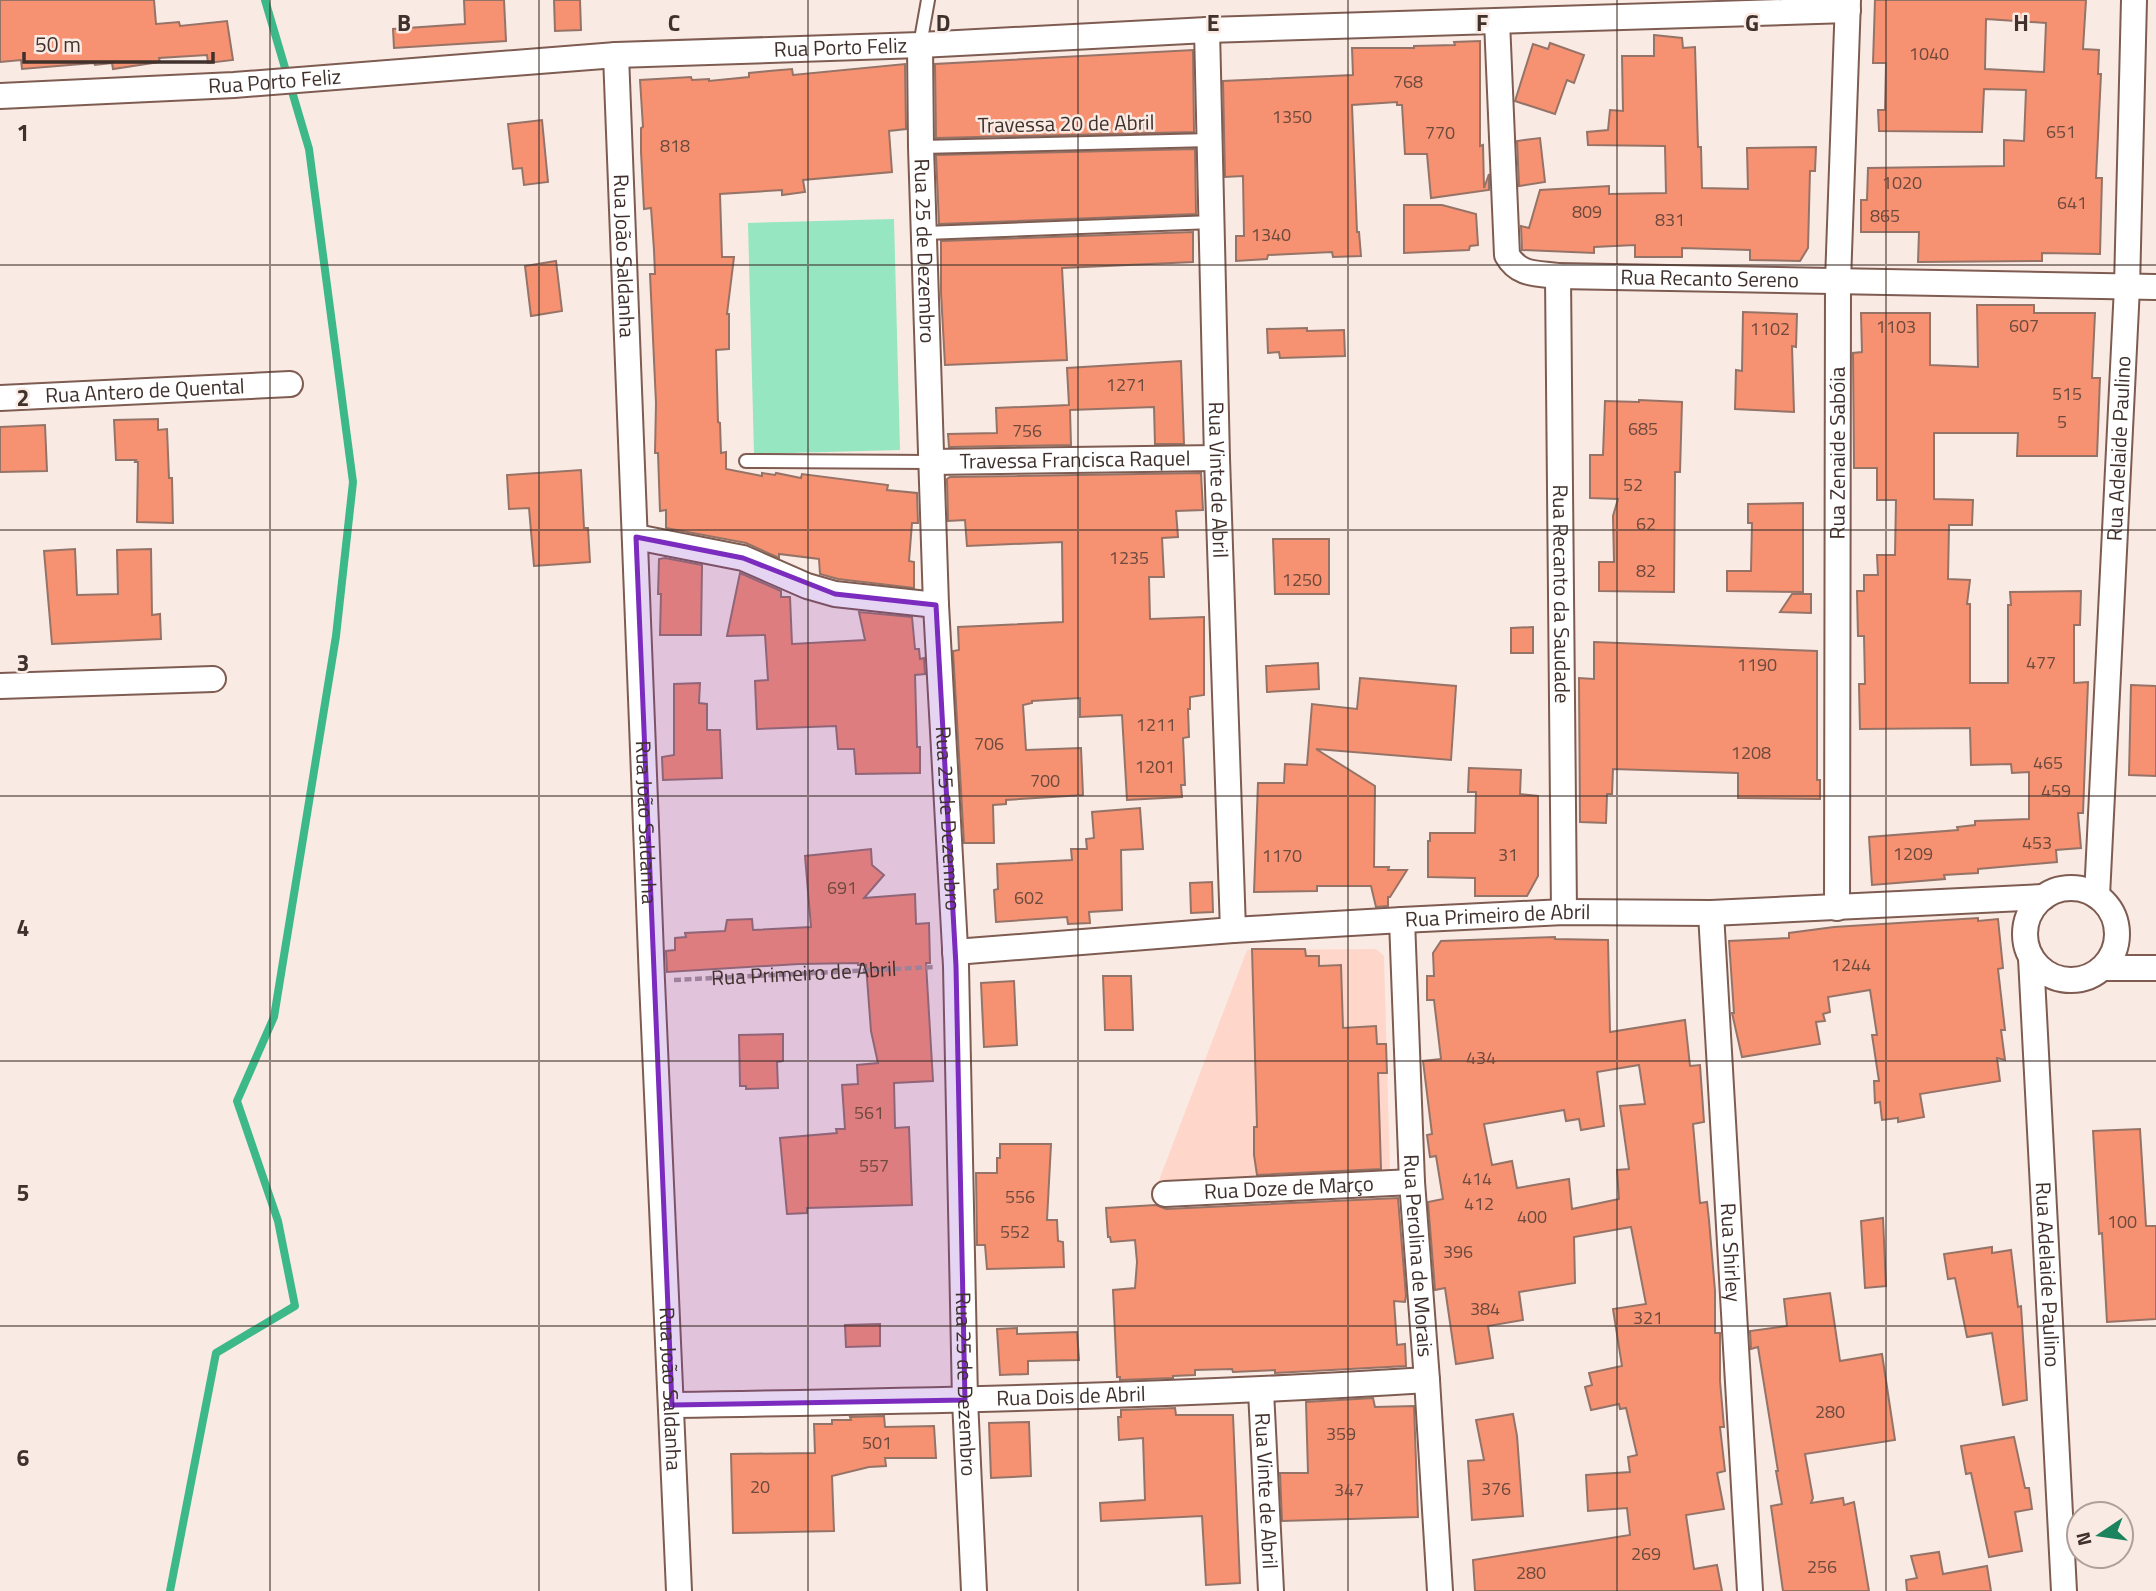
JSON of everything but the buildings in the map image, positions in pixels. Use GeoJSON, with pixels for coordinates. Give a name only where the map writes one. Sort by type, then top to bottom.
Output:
{"type":"FeatureCollection","features":[{"type":"Feature","properties":{"kind":"street","name":"Rua Adelaide Paulino"},"geometry":{"type":"LineString","coordinates":[[2097,896],[2127,287],[2134,0]]}},
{"type":"Feature","properties":{"kind":"street","name":"Rua Porto Feliz"},"geometry":{"type":"LineString","coordinates":[[0,96],[233,85],[616,55],[920,45],[1207,30],[1497,21],[1752,7],[1848,5]]}},
{"type":"Feature","properties":{"kind":"street","name":"Rua Zenaide Sabóia"},"geometry":{"type":"LineString","coordinates":[[1837,908],[1838,281],[1848,5]]}},
{"type":"Feature","properties":{"kind":"street","name":"Rua Recanto Sereno"},"geometry":{"type":"LineString","coordinates":[[1497,21],[1507,255],[1513,266],[1521,271],[1558,276],[2156,287]]}},
{"type":"Feature","properties":{"kind":"street","name":"Rua Vinte de Abril"},"geometry":{"type":"LineString","coordinates":[[1207,30],[1217,458],[1233,930]]}},
{"type":"Feature","properties":{"kind":"street","name":"Rua 25 de Dezembro"},"geometry":{"type":"LineString","coordinates":[[920,45],[936,605],[955,959],[965,1400],[974,1591]]}},
{"type":"Feature","properties":{"kind":"street","name":"Rua João Saldanha"},"geometry":{"type":"LineString","coordinates":[[616,55],[679,1591]]}},
{"type":"Feature","properties":{"kind":"street","name":"Rua Recanto da Saudade"},"geometry":{"type":"LineString","coordinates":[[1558,276],[1564,912]]}},
{"type":"Feature","properties":{"kind":"street","name":"Rua Antero de Quental"},"geometry":{"type":"LineString","coordinates":[[0,398],[290,384]]}},
{"type":"Feature","properties":{"kind":"street","name":"Travessa Francisca Raquel"},"geometry":{"type":"LineString","coordinates":[[932,462],[1217,458]]}},
{"type":"Feature","properties":{"kind":"street"},"geometry":{"type":"LineString","coordinates":[[636,537],[743,558],[807,586],[835,594],[936,605]]}},
{"type":"Feature","properties":{"kind":"street"},"geometry":{"type":"LineString","coordinates":[[0,686],[213,679]]}},
{"type":"Feature","properties":{"kind":"street"},"geometry":{"type":"LineString","coordinates":[[2056,890],[2084,890],[2097,896],[2107,905],[2118,930],[2112,957],[2104,968],[2086,979],[2065,981],[2045,973],[2031,958],[2025,936],[2026,925],[2035,905],[2056,890]]}},
{"type":"Feature","properties":{"kind":"street","name":"Rua Primeiro de Abril"},"geometry":{"type":"LineString","coordinates":[[955,959],[1233,930],[1402,920],[1564,912],[1711,913],[2043,897]]}},
{"type":"Feature","properties":{"kind":"street","name":"Rua Shirley"},"geometry":{"type":"LineString","coordinates":[[1711,913],[1750,1591]]}},
{"type":"Feature","properties":{"kind":"street","name":"Rua Perolina de Morais"},"geometry":{"type":"LineString","coordinates":[[1402,920],[1412,1182],[1440,1591]]}},
{"type":"Feature","properties":{"kind":"street","name":"Rua Adelaide Paulino"},"geometry":{"type":"LineString","coordinates":[[2031,958],[2064,1591]]}},
{"type":"Feature","properties":{"kind":"street"},"geometry":{"type":"LineString","coordinates":[[2104,968],[2156,968]]}},
{"type":"Feature","properties":{"kind":"street","name":"Rua Doze de Março"},"geometry":{"type":"LineString","coordinates":[[1165,1194],[1412,1182]]}},
{"type":"Feature","properties":{"kind":"street","name":"Rua Dois de Abril"},"geometry":{"type":"LineString","coordinates":[[672,1405],[1261,1391],[1427,1380]]}},
{"type":"Feature","properties":{"kind":"street","name":"Rua Vinte de Abril"},"geometry":{"type":"LineString","coordinates":[[1261,1391],[1271,1591]]}},
{"type":"Feature","properties":{"kind":"lane"},"geometry":{"type":"LineString","coordinates":[[920,45],[928,0]]}},
{"type":"Feature","properties":{"kind":"lane","name":"Travessa 20 de Abril"},"geometry":{"type":"LineString","coordinates":[[921,147],[1211,140]]}},
{"type":"Feature","properties":{"kind":"lane"},"geometry":{"type":"LineString","coordinates":[[925,233],[1213,222]]}},
{"type":"Feature","properties":{"kind":"lane"},"geometry":{"type":"LineString","coordinates":[[746,461],[932,462]]}},
{"type":"Feature","properties":{"kind":"path","name":"Rua Primeiro de Abril"},"geometry":{"type":"LineString","coordinates":[[652,981],[955,959]]}},
{"type":"Feature","properties":{"kind":"highlighted area"},"geometry":{"type":"Polygon","coordinates":[[[636,537],[743,558],[835,594],[936,605],[956,966],[965,1400],[672,1405],[636,537]]]}},
{"type":"Feature","properties":{"kind":"shaded area"},"geometry":{"type":"Polygon","coordinates":[[[1376,949],[1384,956],[1390,1172],[1156,1188],[1247,950],[1376,949]]]}},
{"type":"Feature","properties":{"kind":"green space"},"geometry":{"type":"Polygon","coordinates":[[[894,219],[900,450],[754,454],[748,223],[894,219]]]}},
{"type":"Feature","properties":{"kind":"waterway"},"geometry":{"type":"LineString","coordinates":[[170,1591],[216,1353],[295,1306],[278,1221],[237,1101],[274,1017],[336,636],[353,482],[309,149],[265,0]]}}]}
